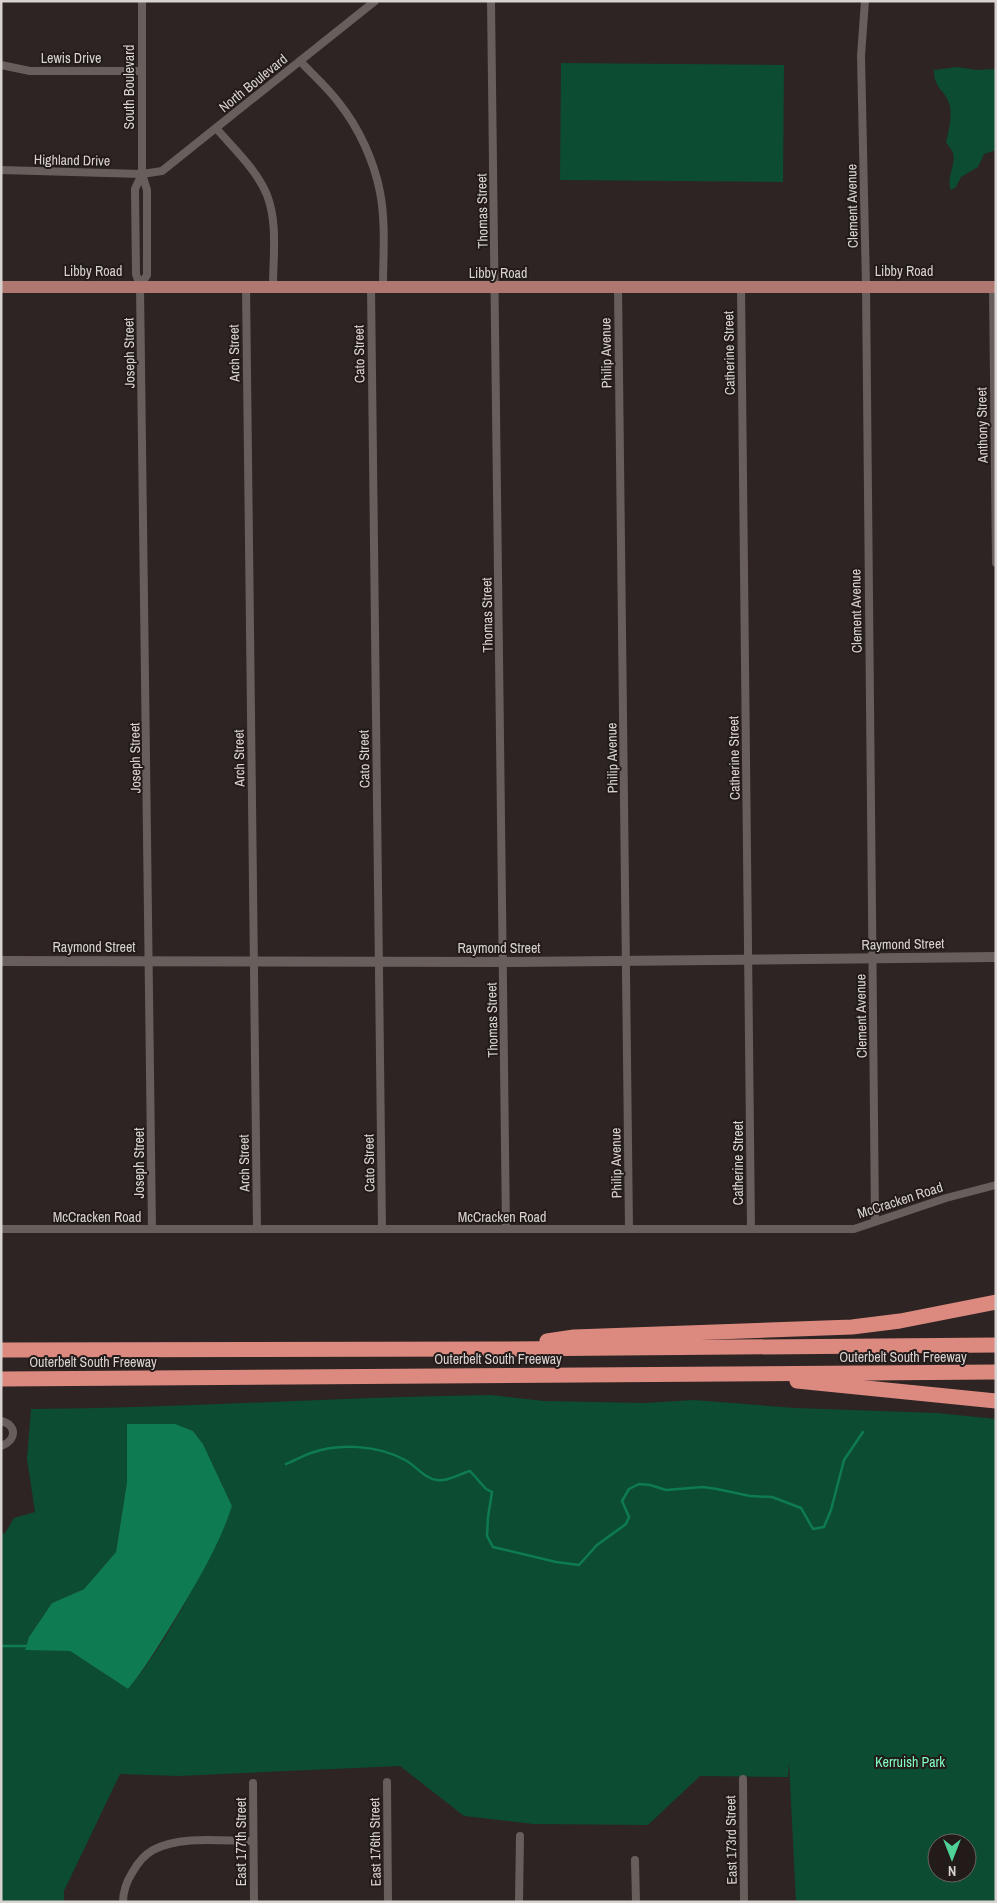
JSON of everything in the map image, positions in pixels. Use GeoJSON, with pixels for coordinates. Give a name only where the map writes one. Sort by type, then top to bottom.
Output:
{"type":"FeatureCollection","features":[{"type":"Feature","properties":{"kind":"highway"},"geometry":{"type":"LineString","coordinates":[[500,1349],[574,1336],[731,1332],[859,1326],[900,1321],[996,1302]]}},
{"type":"Feature","properties":{"kind":"highway","name":"Outerbelt South Freeway"},"geometry":{"type":"LineString","coordinates":[[1,1350],[500,1349],[996,1345]]}},
{"type":"Feature","properties":{"kind":"highway","name":"Outerbelt South Freeway"},"geometry":{"type":"LineString","coordinates":[[1,1379],[996,1372]]}},
{"type":"Feature","properties":{"kind":"highway"},"geometry":{"type":"LineString","coordinates":[[749,1374],[826,1385],[996,1401]]}},
{"type":"Feature","properties":{"kind":"main road","name":"Libby Road"},"geometry":{"type":"LineString","coordinates":[[1,287],[994,287]]}},
{"type":"Feature","properties":{"kind":"street","name":"South Boulevard"},"geometry":{"type":"LineString","coordinates":[[140,286],[147,275],[147,190],[142,174],[142,1]]}},
{"type":"Feature","properties":{"kind":"street","name":"North Boulevard"},"geometry":{"type":"LineString","coordinates":[[142,174],[162,171],[375,1]]}},
{"type":"Feature","properties":{"kind":"street","name":"Thomas Street"},"geometry":{"type":"LineString","coordinates":[[490,1],[506,1229]]}},
{"type":"Feature","properties":{"kind":"street","name":"Clement Avenue"},"geometry":{"type":"LineString","coordinates":[[865,1],[861,56],[866,286],[875,1221]]}},
{"type":"Feature","properties":{"kind":"street","name":"Cato Street"},"geometry":{"type":"LineString","coordinates":[[300,61],[339,102],[359,132],[372,164],[380,192],[383,221],[377,287],[379,962],[382,1229]]}},
{"type":"Feature","properties":{"kind":"street","name":"Lewis Drive"},"geometry":{"type":"LineString","coordinates":[[1,66],[30,71],[142,71]]}},
{"type":"Feature","properties":{"kind":"street"},"geometry":{"type":"LineString","coordinates":[[216,128],[254,172],[267,195],[274,234],[274,287]]}},
{"type":"Feature","properties":{"kind":"street","name":"Highland Drive"},"geometry":{"type":"LineString","coordinates":[[1,170],[142,174]]}},
{"type":"Feature","properties":{"kind":"street","name":"Joseph Street"},"geometry":{"type":"LineString","coordinates":[[140,286],[152,1229]]}},
{"type":"Feature","properties":{"kind":"street","name":"Arch Street"},"geometry":{"type":"LineString","coordinates":[[246,286],[257,1229]]}},
{"type":"Feature","properties":{"kind":"street","name":"Philip Avenue"},"geometry":{"type":"LineString","coordinates":[[618,287],[629,1229]]}},
{"type":"Feature","properties":{"kind":"street","name":"Catherine Street"},"geometry":{"type":"LineString","coordinates":[[741,287],[751,1229]]}},
{"type":"Feature","properties":{"kind":"street","name":"Anthony Street"},"geometry":{"type":"LineString","coordinates":[[994,287],[996,563]]}},
{"type":"Feature","properties":{"kind":"street","name":"Raymond Street"},"geometry":{"type":"LineString","coordinates":[[1,961],[504,962],[996,957]]}},
{"type":"Feature","properties":{"kind":"street","name":"McCracken Road"},"geometry":{"type":"LineString","coordinates":[[1,1229],[854,1229],[954,1196],[996,1185]]}},
{"type":"Feature","properties":{"kind":"street"},"geometry":{"type":"LineString","coordinates":[[1,1422],[10,1425],[13,1432],[9,1444],[1,1446]]}},
{"type":"Feature","properties":{"kind":"street","name":"East 173rd Street"},"geometry":{"type":"LineString","coordinates":[[743,1779],[744,1902]]}},
{"type":"Feature","properties":{"kind":"street","name":"East 176th Street"},"geometry":{"type":"LineString","coordinates":[[386,1782],[388,1902]]}},
{"type":"Feature","properties":{"kind":"street","name":"East 177th Street"},"geometry":{"type":"LineString","coordinates":[[253,1783],[254,1902]]}},
{"type":"Feature","properties":{"kind":"street"},"geometry":{"type":"LineString","coordinates":[[520,1836],[520,1902]]}},
{"type":"Feature","properties":{"kind":"street"},"geometry":{"type":"LineString","coordinates":[[123,1898],[130,1877],[138,1863],[152,1850],[178,1841],[253,1841]]}},
{"type":"Feature","properties":{"kind":"street"},"geometry":{"type":"LineString","coordinates":[[635,1860],[636,1902]]}},
{"type":"Feature","properties":{"kind":"green space"},"geometry":{"type":"Polygon","coordinates":[[[561,63],[784,65],[783,182],[560,180],[561,63]]]}},
{"type":"Feature","properties":{"kind":"green space"},"geometry":{"type":"Polygon","coordinates":[[[957,67],[976,70],[996,69],[996,150],[984,154],[978,167],[961,177],[956,187],[951,190],[950,181],[954,158],[946,142],[951,110],[946,96],[936,82],[934,70],[957,67]]]}},
{"type":"Feature","properties":{"kind":"green space","name":"Kerruish Park"},"geometry":{"type":"Polygon","coordinates":[[[491,1395],[544,1401],[644,1403],[694,1400],[795,1408],[937,1413],[996,1419],[996,1902],[796,1902],[789,1762],[788,1777],[700,1776],[648,1825],[533,1824],[464,1816],[400,1766],[178,1776],[120,1774],[64,1891],[64,1902],[1,1902],[1,1534],[5,1533],[14,1518],[35,1512],[27,1459],[31,1409],[491,1395]],[[127,1424],[127,1482],[116,1552],[84,1589],[52,1603],[29,1637],[25,1649],[70,1651],[128,1689],[173,1624],[232,1506],[203,1444],[193,1431],[127,1424]]]}},
{"type":"Feature","properties":{"kind":"shaded area"},"geometry":{"type":"Polygon","coordinates":[[[127,1424],[175,1424],[193,1431],[203,1444],[232,1506],[221,1535],[199,1578],[153,1655],[128,1689],[70,1651],[25,1650],[29,1637],[52,1603],[84,1589],[116,1552],[127,1482],[127,1424]]]}},
{"type":"Feature","properties":{"kind":"waterway"},"geometry":{"type":"LineString","coordinates":[[286,1464],[322,1450],[358,1447],[383,1451],[394,1455],[409,1462],[424,1475],[433,1479],[445,1480],[470,1471],[486,1489],[492,1492],[487,1536],[493,1547],[556,1562],[579,1565],[597,1545],[626,1524],[629,1517],[622,1501],[629,1489],[639,1484],[666,1490],[703,1487],[750,1496],[772,1497],[801,1508],[813,1529],[824,1527],[831,1510],[844,1460],[863,1432]]}},
{"type":"Feature","properties":{"kind":"waterway"},"geometry":{"type":"LineString","coordinates":[[1,1646],[27,1646]]}}]}
